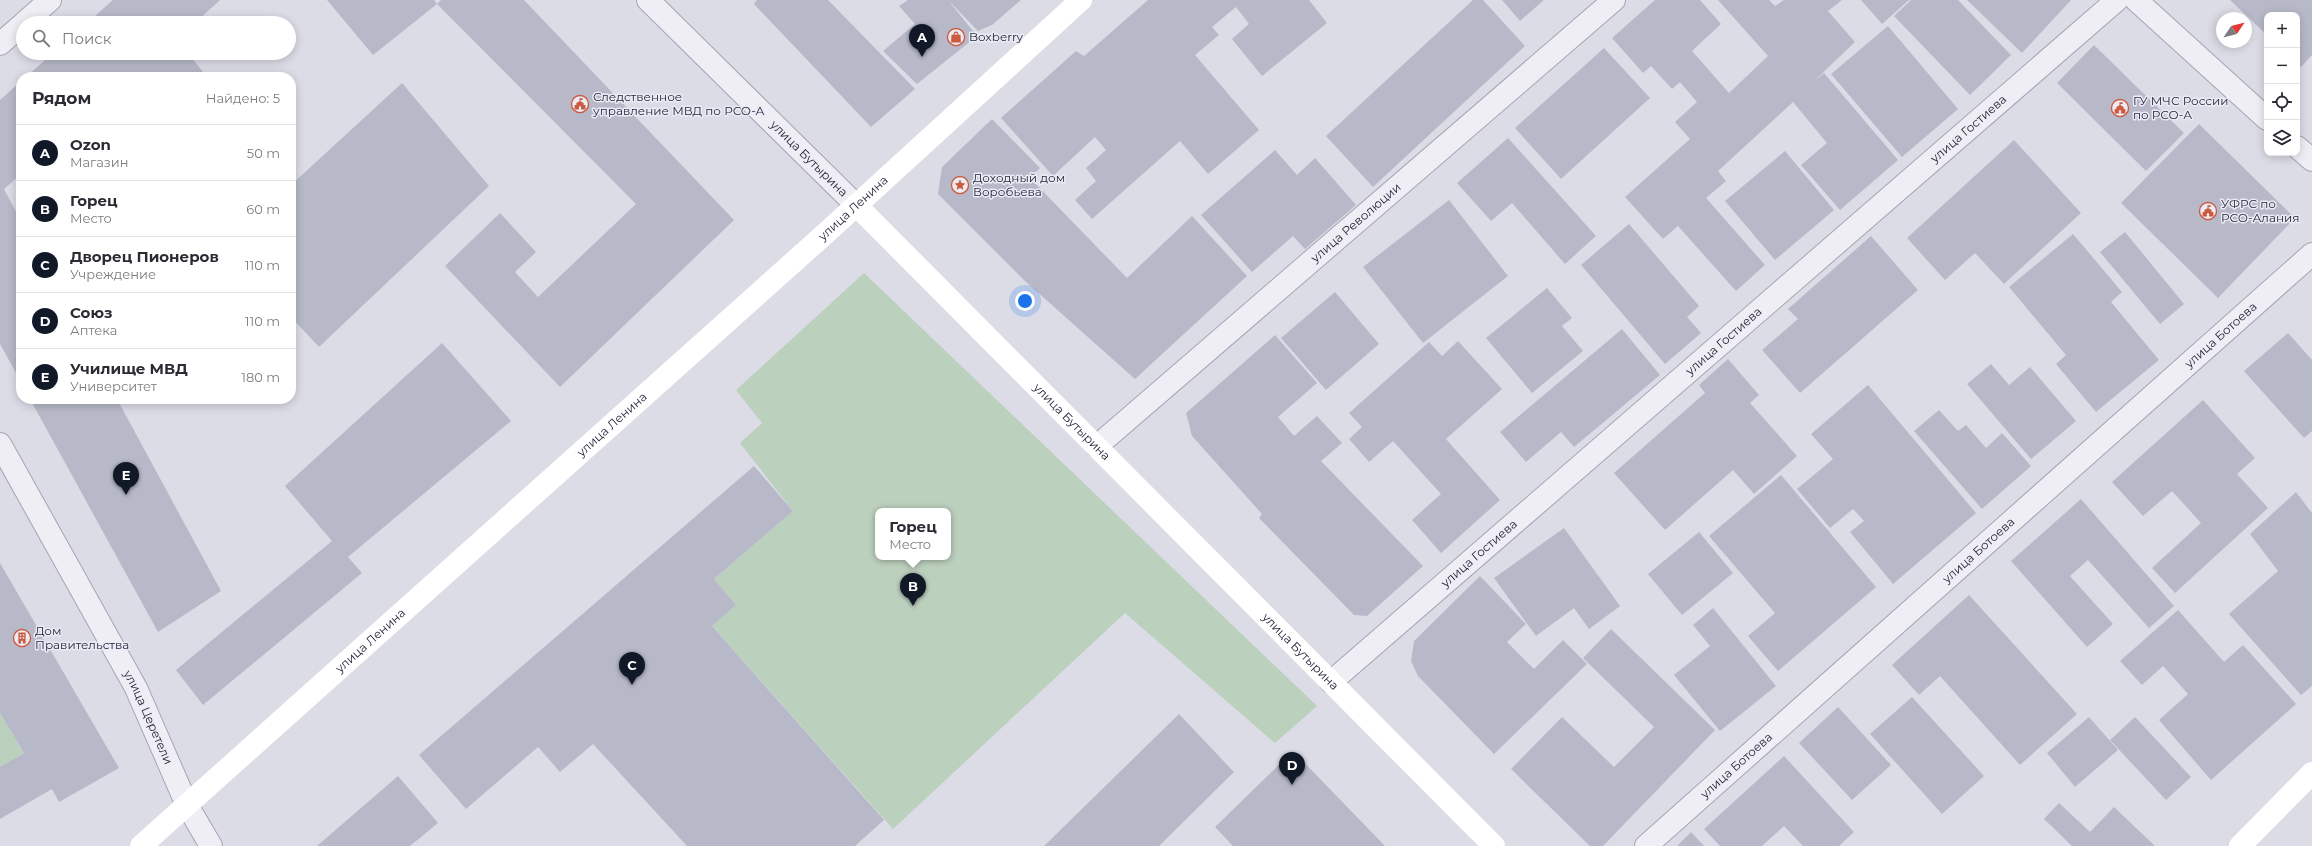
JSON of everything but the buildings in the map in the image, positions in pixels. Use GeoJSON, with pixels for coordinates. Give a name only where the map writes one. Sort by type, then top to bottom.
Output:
{"type":"FeatureCollection","features":[{"type":"Feature","properties":{"kind":"main road","name":"улица Ленина"},"geometry":{"type":"LineString","coordinates":[[141,846],[856,205],[1081,0]]}},
{"type":"Feature","properties":{"kind":"main road","name":"улица Бутырина"},"geometry":{"type":"LineString","coordinates":[[856,205],[1494,846]]}},
{"type":"Feature","properties":{"kind":"main road"},"geometry":{"type":"LineString","coordinates":[[2240,846],[2312,773]]}},
{"type":"Feature","properties":{"kind":"street"},"geometry":{"type":"LineString","coordinates":[[31,16],[50,0]]}},
{"type":"Feature","properties":{"kind":"street","name":"улица Бутырина"},"geometry":{"type":"LineString","coordinates":[[648,0],[856,205]]}},
{"type":"Feature","properties":{"kind":"street","name":"улица Революции"},"geometry":{"type":"LineString","coordinates":[[1097,446],[1614,0]]}},
{"type":"Feature","properties":{"kind":"street","name":"улица Гостиева"},"geometry":{"type":"LineString","coordinates":[[1331,682],[2117,0]]}},
{"type":"Feature","properties":{"kind":"street"},"geometry":{"type":"LineString","coordinates":[[2136,0],[2264,116]]}},
{"type":"Feature","properties":{"kind":"street"},"geometry":{"type":"LineString","coordinates":[[0,44],[16,29]]}},
{"type":"Feature","properties":{"kind":"street"},"geometry":{"type":"LineString","coordinates":[[2300,150],[2312,160]]}},
{"type":"Feature","properties":{"kind":"street","name":"улица Ботоева"},"geometry":{"type":"LineString","coordinates":[[1646,846],[2312,254]]}},
{"type":"Feature","properties":{"kind":"street","name":"улица Церетели"},"geometry":{"type":"LineString","coordinates":[[0,444],[136,688],[187,805],[211,846]]}},
{"type":"Feature","properties":{"kind":"green space"},"geometry":{"type":"Polygon","coordinates":[[[864,273],[1317,706],[1275,743],[1125,613],[893,829],[712,626],[736,605],[714,579],[793,511],[740,443],[762,423],[736,390],[864,273]]]}},
{"type":"Feature","properties":{"kind":"green space"},"geometry":{"type":"Polygon","coordinates":[[[0,713],[24,753],[0,767],[0,713]]]}},
{"type":"Feature","properties":{"kind":"place","name":"Boxberry"},"geometry":{"type":"Point","coordinates":[956,37]}},
{"type":"Feature","properties":{"kind":"place","name":"Ozon"},"geometry":{"type":"Point","coordinates":[922,57]}},
{"type":"Feature","properties":{"kind":"place","name":"Следственное управление МВД по РСО-А"},"geometry":{"type":"Point","coordinates":[580,104]}},
{"type":"Feature","properties":{"kind":"place","name":"ГУ МЧС России по РСО-А"},"geometry":{"type":"Point","coordinates":[2120,108]}},
{"type":"Feature","properties":{"kind":"place","name":"Доходный дом Воробьева"},"geometry":{"type":"Point","coordinates":[960,185]}},
{"type":"Feature","properties":{"kind":"place","name":"УФРС по РСО-Алания"},"geometry":{"type":"Point","coordinates":[2208,211]}},
{"type":"Feature","properties":{"kind":"place","name":"Училище МВД"},"geometry":{"type":"Point","coordinates":[126,495]}},
{"type":"Feature","properties":{"kind":"place","name":"Горец"},"geometry":{"type":"Point","coordinates":[913,606]}},
{"type":"Feature","properties":{"kind":"place","name":"Дом Правительства"},"geometry":{"type":"Point","coordinates":[22,638]}},
{"type":"Feature","properties":{"kind":"place","name":"Дворец Пионеров"},"geometry":{"type":"Point","coordinates":[632,685]}},
{"type":"Feature","properties":{"kind":"place","name":"Союз"},"geometry":{"type":"Point","coordinates":[1292,785]}}]}
